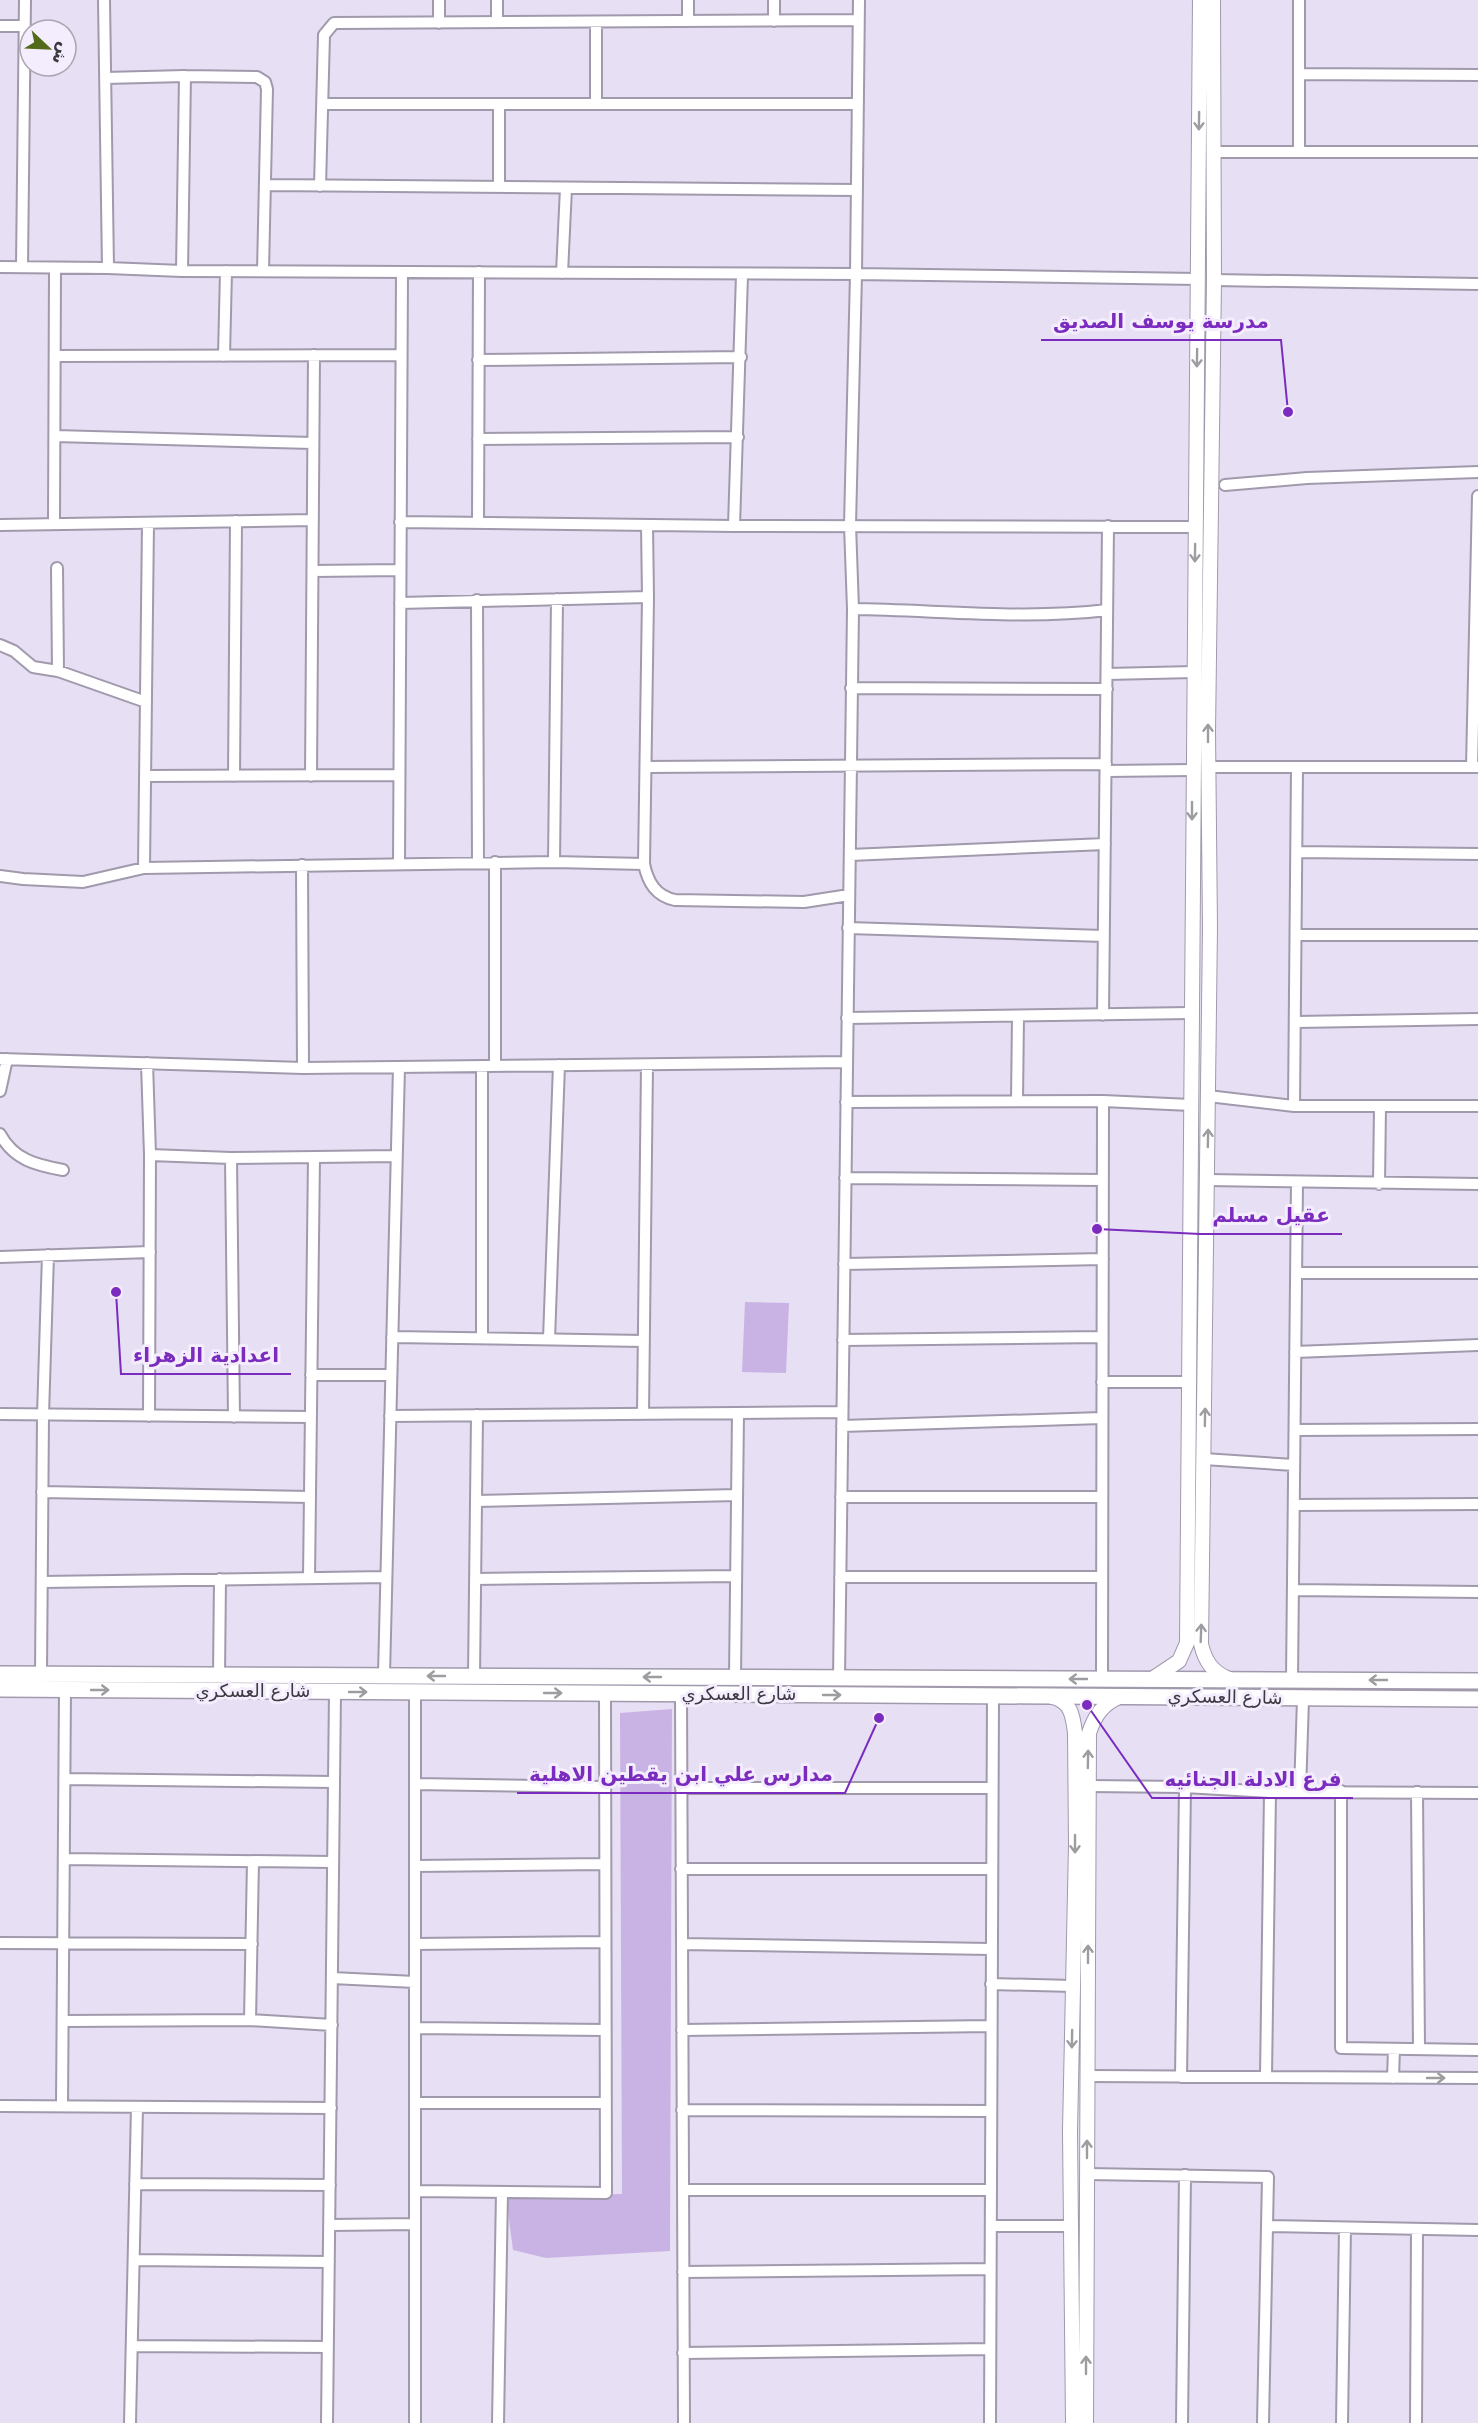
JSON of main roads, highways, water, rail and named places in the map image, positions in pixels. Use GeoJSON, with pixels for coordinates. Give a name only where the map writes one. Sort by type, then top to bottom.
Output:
{"type":"FeatureCollection","features":[{"type":"Feature","properties":{"kind":"main road","name":"شارع العسكري"},"geometry":{"type":"LineString","coordinates":[[0,1674],[1478,1681]]}},
{"type":"Feature","properties":{"kind":"main road"},"geometry":{"type":"LineString","coordinates":[[241,1691],[246,1681],[243,1675]]}},
{"type":"Feature","properties":{"kind":"main road"},"geometry":{"type":"LineString","coordinates":[[269,1691],[267,1681],[270,1675]]}},
{"type":"Feature","properties":{"kind":"main road"},"geometry":{"type":"LineString","coordinates":[[893,1695],[899,1689],[895,1678]]}},
{"type":"Feature","properties":{"kind":"main road"},"geometry":{"type":"LineString","coordinates":[[927,1695],[922,1689],[922,1684],[929,1678]]}},
{"type":"Feature","properties":{"kind":"main road"},"geometry":{"type":"LineString","coordinates":[[1403,1698],[1411,1693],[1412,1688],[1406,1680]]}},
{"type":"Feature","properties":{"kind":"main road"},"geometry":{"type":"LineString","coordinates":[[1440,1698],[1436,1696],[1435,1687],[1438,1682],[1444,1681]]}},
{"type":"Feature","properties":{"kind":"main road","name":"شارع العسكري"},"geometry":{"type":"LineString","coordinates":[[0,1689],[1478,1699]]}},
{"type":"Feature","properties":{"kind":"place","name":"مدرسة يوسف الصديق"},"geometry":{"type":"Point","coordinates":[1288,412]}},
{"type":"Feature","properties":{"kind":"place","name":"عقيل مسلم"},"geometry":{"type":"Point","coordinates":[1097,1229]}},
{"type":"Feature","properties":{"kind":"place","name":"اعدادية الزهراء"},"geometry":{"type":"Point","coordinates":[116,1292]}},
{"type":"Feature","properties":{"kind":"place","name":"فرع الادلة الجنائيه"},"geometry":{"type":"Point","coordinates":[1087,1705]}},
{"type":"Feature","properties":{"kind":"place","name":"مدارس علي ابن يقطين الاهلية"},"geometry":{"type":"Point","coordinates":[879,1718]}}]}
